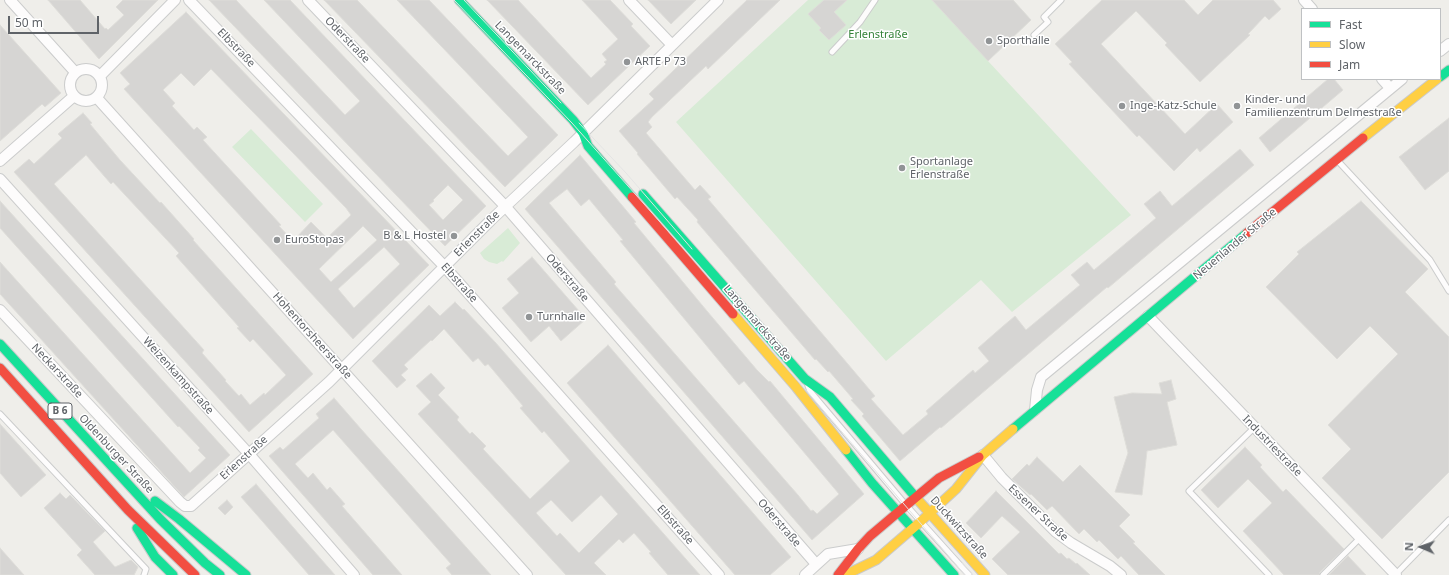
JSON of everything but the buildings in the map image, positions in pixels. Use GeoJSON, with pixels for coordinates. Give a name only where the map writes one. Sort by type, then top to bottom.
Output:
{"type":"FeatureCollection","features":[{"type":"Feature","properties":{"kind":"main road","name":"Langemarckstraße"},"geometry":{"type":"LineString","coordinates":[[459,0],[573,120],[583,133],[588,146],[796,387],[872,483],[912,529]]}},
{"type":"Feature","properties":{"kind":"main road"},"geometry":{"type":"LineString","coordinates":[[1441,76],[1449,70]]}},
{"type":"Feature","properties":{"kind":"main road","name":"Neuenlander Straße"},"geometry":{"type":"LineString","coordinates":[[845,575],[876,560],[930,514],[956,489],[983,455],[1035,410],[1336,159],[1436,80]]}},
{"type":"Feature","properties":{"kind":"main road","name":"Langemarckstraße"},"geometry":{"type":"LineString","coordinates":[[583,133],[595,140],[606,152]]}},
{"type":"Feature","properties":{"kind":"main road","name":"Langemarckstraße"},"geometry":{"type":"LineString","coordinates":[[636,187],[805,379],[830,397],[916,497]]}},
{"type":"Feature","properties":{"kind":"main road","name":"Oldenburger Straße"},"geometry":{"type":"LineString","coordinates":[[0,344],[120,477],[160,519],[205,563],[220,575]]}},
{"type":"Feature","properties":{"kind":"main road","name":"B 6"},"geometry":{"type":"LineString","coordinates":[[0,368],[128,510],[195,575]]}},
{"type":"Feature","properties":{"kind":"main road","name":"Neuenlander Straße"},"geometry":{"type":"LineString","coordinates":[[838,575],[858,548],[906,505],[939,478],[983,455]]}},
{"type":"Feature","properties":{"kind":"main road","name":"B 6"},"geometry":{"type":"LineString","coordinates":[[120,477],[180,519],[246,575]]}},
{"type":"Feature","properties":{"kind":"main road","name":"Duckwitzstraße"},"geometry":{"type":"LineString","coordinates":[[916,497],[985,575]]}},
{"type":"Feature","properties":{"kind":"main road","name":"B 6"},"geometry":{"type":"LineString","coordinates":[[128,510],[155,557],[173,575]]}},
{"type":"Feature","properties":{"kind":"main road"},"geometry":{"type":"LineString","coordinates":[[912,529],[954,575]]}},
{"type":"Feature","properties":{"kind":"street"},"geometry":{"type":"LineString","coordinates":[[10,0],[75,72]]}},
{"type":"Feature","properties":{"kind":"street"},"geometry":{"type":"LineString","coordinates":[[100,76],[175,0]]}},
{"type":"Feature","properties":{"kind":"street","name":"Elbstraße"},"geometry":{"type":"LineString","coordinates":[[189,0],[444,266],[719,575]]}},
{"type":"Feature","properties":{"kind":"street","name":"Oderstraße"},"geometry":{"type":"LineString","coordinates":[[308,0],[505,206],[816,564]]}},
{"type":"Feature","properties":{"kind":"street"},"geometry":{"type":"LineString","coordinates":[[629,0],[672,45]]}},
{"type":"Feature","properties":{"kind":"street","name":"Erlenstraße"},"geometry":{"type":"LineString","coordinates":[[180,502],[185,506],[191,506],[342,369],[505,206],[583,133],[718,0]]}},
{"type":"Feature","properties":{"kind":"street"},"geometry":{"type":"LineString","coordinates":[[1304,0],[1311,8]]}},
{"type":"Feature","properties":{"kind":"street"},"geometry":{"type":"LineString","coordinates":[[1441,50],[1449,44]]}},
{"type":"Feature","properties":{"kind":"street"},"geometry":{"type":"LineString","coordinates":[[88,68],[95,71],[100,76],[103,85],[101,92],[97,98],[91,101],[84,102],[74,96],[70,91],[69,85],[71,78],[75,72],[81,69],[88,68]]}},
{"type":"Feature","properties":{"kind":"street"},"geometry":{"type":"LineString","coordinates":[[1383,80],[1390,88]]}},
{"type":"Feature","properties":{"kind":"street","name":"Neuenlander Straße"},"geometry":{"type":"LineString","coordinates":[[1035,410],[1040,377],[1401,80]]}},
{"type":"Feature","properties":{"kind":"street"},"geometry":{"type":"LineString","coordinates":[[0,161],[74,96]]}},
{"type":"Feature","properties":{"kind":"street","name":"Hohentorsheerstraße"},"geometry":{"type":"LineString","coordinates":[[97,98],[527,575]]}},
{"type":"Feature","properties":{"kind":"street","name":"Weizenkampstraße"},"geometry":{"type":"LineString","coordinates":[[0,179],[249,454],[354,575]]}},
{"type":"Feature","properties":{"kind":"street","name":"Neckarstraße"},"geometry":{"type":"LineString","coordinates":[[0,310],[180,502]]}},
{"type":"Feature","properties":{"kind":"street","name":"Industriestraße"},"geometry":{"type":"LineString","coordinates":[[1148,316],[1396,575]]}},
{"type":"Feature","properties":{"kind":"street","name":"Essener Straße"},"geometry":{"type":"LineString","coordinates":[[983,455],[1002,478],[1056,532],[1071,543],[1110,566],[1120,575]]}},
{"type":"Feature","properties":{"kind":"street"},"geometry":{"type":"LineString","coordinates":[[805,575],[828,554],[858,548]]}},
{"type":"Feature","properties":{"kind":"lane"},"geometry":{"type":"LineString","coordinates":[[832,52],[860,22],[876,0]]}},
{"type":"Feature","properties":{"kind":"lane"},"geometry":{"type":"LineString","coordinates":[[1034,35],[1048,22],[1044,17],[1061,0]]}},
{"type":"Feature","properties":{"kind":"lane"},"geometry":{"type":"LineString","coordinates":[[1336,159],[1430,260],[1449,291]]}},
{"type":"Feature","properties":{"kind":"lane"},"geometry":{"type":"LineString","coordinates":[[805,379],[810,391],[906,505],[969,575]]}},
{"type":"Feature","properties":{"kind":"lane"},"geometry":{"type":"LineString","coordinates":[[796,387],[810,391]]}},
{"type":"Feature","properties":{"kind":"lane"},"geometry":{"type":"LineString","coordinates":[[0,414],[146,570],[144,575]]}},
{"type":"Feature","properties":{"kind":"lane"},"geometry":{"type":"LineString","coordinates":[[1254,427],[1189,491],[1269,575]]}},
{"type":"Feature","properties":{"kind":"lane"},"geometry":{"type":"LineString","coordinates":[[1396,575],[1449,520]]}},
{"type":"Feature","properties":{"kind":"lane"},"geometry":{"type":"LineString","coordinates":[[1323,575],[1360,538]]}},
{"type":"Feature","properties":{"kind":"green space","name":"Sportanlage Erlenstraße"},"geometry":{"type":"Polygon","coordinates":[[[808,0],[841,0],[844,3],[847,0],[1013,0],[1031,20],[988,61],[1131,215],[1012,312],[981,280],[886,361],[676,122],[808,0]]]}},
{"type":"Feature","properties":{"kind":"green space"},"geometry":{"type":"Polygon","coordinates":[[[251,129],[323,204],[305,222],[232,147],[251,129]]]}},
{"type":"Feature","properties":{"kind":"green space"},"geometry":{"type":"Polygon","coordinates":[[[508,228],[520,243],[503,262],[502,261],[497,264],[484,259],[480,253],[508,228]]]}},
{"type":"Feature","properties":{"kind":"tram line"},"geometry":{"type":"LineString","coordinates":[[454,0],[572,123],[700,267],[965,575]]}},
{"type":"Feature","properties":{"kind":"tram line"},"geometry":{"type":"LineString","coordinates":[[464,0],[561,103]]}},
{"type":"Feature","properties":{"kind":"tram line"},"geometry":{"type":"LineString","coordinates":[[579,123],[626,173],[692,249]]}},
{"type":"Feature","properties":{"kind":"tram line"},"geometry":{"type":"LineString","coordinates":[[962,563],[973,575]]}},
{"type":"Feature","properties":{"kind":"traffic: fast"},"geometry":{"type":"LineString","coordinates":[[459,0],[573,120],[583,133],[588,146],[632,197]]}},
{"type":"Feature","properties":{"kind":"traffic: fast"},"geometry":{"type":"LineString","coordinates":[[1441,76],[1449,70]]}},
{"type":"Feature","properties":{"kind":"traffic: fast"},"geometry":{"type":"LineString","coordinates":[[643,194],[805,379],[830,397],[918,500]]}},
{"type":"Feature","properties":{"kind":"traffic: fast"},"geometry":{"type":"LineString","coordinates":[[1013,429],[1247,233]]}},
{"type":"Feature","properties":{"kind":"traffic: fast"},"geometry":{"type":"LineString","coordinates":[[0,344],[160,519],[205,563],[220,575]]}},
{"type":"Feature","properties":{"kind":"traffic: fast"},"geometry":{"type":"LineString","coordinates":[[846,450],[872,483],[954,575]]}},
{"type":"Feature","properties":{"kind":"traffic: fast"},"geometry":{"type":"LineString","coordinates":[[155,501],[246,575]]}},
{"type":"Feature","properties":{"kind":"traffic: fast"},"geometry":{"type":"LineString","coordinates":[[137,528],[155,557],[173,575]]}},
{"type":"Feature","properties":{"kind":"traffic: slow"},"geometry":{"type":"LineString","coordinates":[[1363,138],[1436,80]]}},
{"type":"Feature","properties":{"kind":"traffic: slow"},"geometry":{"type":"LineString","coordinates":[[733,314],[796,387],[846,450]]}},
{"type":"Feature","properties":{"kind":"traffic: slow"},"geometry":{"type":"LineString","coordinates":[[845,575],[876,560],[919,523],[956,489],[983,455],[1013,429]]}},
{"type":"Feature","properties":{"kind":"traffic: slow"},"geometry":{"type":"LineString","coordinates":[[918,500],[985,575]]}},
{"type":"Feature","properties":{"kind":"traffic: jam"},"geometry":{"type":"LineString","coordinates":[[1247,233],[1363,138]]}},
{"type":"Feature","properties":{"kind":"traffic: jam"},"geometry":{"type":"LineString","coordinates":[[632,197],[733,314]]}},
{"type":"Feature","properties":{"kind":"traffic: jam"},"geometry":{"type":"LineString","coordinates":[[0,368],[128,510],[195,575]]}},
{"type":"Feature","properties":{"kind":"traffic: jam"},"geometry":{"type":"LineString","coordinates":[[838,575],[870,536],[909,503],[939,478],[979,457]]}},
{"type":"Feature","properties":{"kind":"place","name":"Sporthalle"},"geometry":{"type":"Point","coordinates":[989,41]}},
{"type":"Feature","properties":{"kind":"place","name":"ARTE P 73"},"geometry":{"type":"Point","coordinates":[627,62]}},
{"type":"Feature","properties":{"kind":"place","name":"Inge-Katz-Schule"},"geometry":{"type":"Point","coordinates":[1122,106]}},
{"type":"Feature","properties":{"kind":"place","name":"Kinder- und Familienzentrum Delmestraße"},"geometry":{"type":"Point","coordinates":[1237,106]}},
{"type":"Feature","properties":{"kind":"place","name":"Sportanlage Erlenstraße"},"geometry":{"type":"Point","coordinates":[902,168]}},
{"type":"Feature","properties":{"kind":"place","name":"B & L Hostel"},"geometry":{"type":"Point","coordinates":[454,236]}},
{"type":"Feature","properties":{"kind":"place","name":"EuroStopas"},"geometry":{"type":"Point","coordinates":[277,240]}},
{"type":"Feature","properties":{"kind":"place","name":"Turnhalle"},"geometry":{"type":"Point","coordinates":[529,317]}}]}
